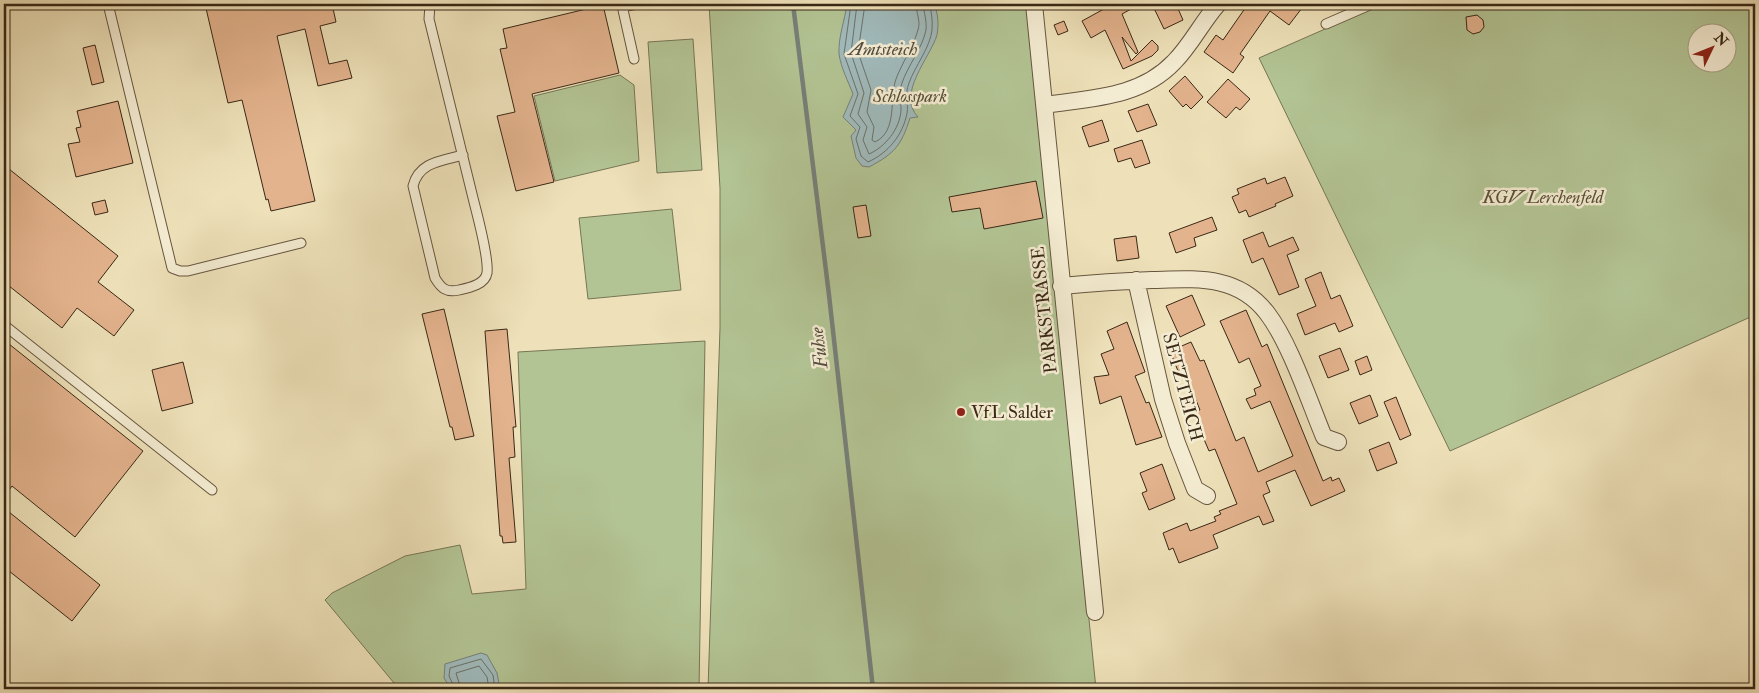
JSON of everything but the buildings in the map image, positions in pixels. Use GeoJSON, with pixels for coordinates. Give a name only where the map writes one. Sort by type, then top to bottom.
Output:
{"type":"FeatureCollection","features":[{"type":"Feature","properties":{"kind":"street","name":"PARKSTRASSE"},"geometry":{"type":"LineString","coordinates":[[1034,4],[1095,612]]}},
{"type":"Feature","properties":{"kind":"street"},"geometry":{"type":"LineString","coordinates":[[1045,105],[1115,94],[1148,82],[1174,63],[1218,4]]}},
{"type":"Feature","properties":{"kind":"street"},"geometry":{"type":"LineString","coordinates":[[1061,286],[1106,281],[1206,279],[1224,283],[1254,299],[1278,328],[1324,437],[1338,442]]}},
{"type":"Feature","properties":{"kind":"street","name":"SETZTEICH"},"geometry":{"type":"LineString","coordinates":[[1136,280],[1163,399],[1177,442],[1195,489],[1207,496]]}},
{"type":"Feature","properties":{"kind":"lane"},"geometry":{"type":"LineString","coordinates":[[108,4],[172,268],[188,271],[301,243]]}},
{"type":"Feature","properties":{"kind":"lane"},"geometry":{"type":"LineString","coordinates":[[430,4],[429,19],[463,156],[481,229],[487,274],[483,281],[450,292],[441,288],[435,278],[413,186],[415,176],[422,168],[432,162],[463,156]]}},
{"type":"Feature","properties":{"kind":"lane"},"geometry":{"type":"LineString","coordinates":[[634,59],[623,10],[626,6],[638,4]]}},
{"type":"Feature","properties":{"kind":"lane"},"geometry":{"type":"LineString","coordinates":[[1326,24],[1372,4]]}},
{"type":"Feature","properties":{"kind":"lane"},"geometry":{"type":"LineString","coordinates":[[4,325],[212,490]]}},
{"type":"Feature","properties":{"kind":"green space","name":"Schlosspark"},"geometry":{"type":"Polygon","coordinates":[[[709,4],[1027,4],[1096,689],[708,689],[720,328],[720,188],[709,4]]]}},
{"type":"Feature","properties":{"kind":"green space","name":"KGV Lerchenfeld"},"geometry":{"type":"Polygon","coordinates":[[[1382,4],[1755,4],[1755,315],[1450,451],[1259,58],[1382,4]]]}},
{"type":"Feature","properties":{"kind":"green space"},"geometry":{"type":"Polygon","coordinates":[[[693,39],[702,170],[657,173],[648,42],[693,39]]]}},
{"type":"Feature","properties":{"kind":"green space"},"geometry":{"type":"Polygon","coordinates":[[[620,75],[634,85],[639,161],[555,181],[534,96],[620,75]]]}},
{"type":"Feature","properties":{"kind":"green space"},"geometry":{"type":"Polygon","coordinates":[[[672,209],[681,290],[588,299],[579,218],[672,209]]]}},
{"type":"Feature","properties":{"kind":"green space"},"geometry":{"type":"Polygon","coordinates":[[[705,341],[699,689],[399,689],[325,600],[332,593],[405,556],[460,545],[472,594],[526,589],[518,352],[705,341]]]}},
{"type":"Feature","properties":{"kind":"water","name":"Amtsteich"},"geometry":{"type":"Polygon","coordinates":[[[847,4],[934,4],[937,15],[937,35],[912,87],[912,108],[918,117],[910,118],[896,148],[869,167],[862,166],[856,158],[851,136],[856,130],[843,117],[853,94],[839,54],[847,4]]]}},
{"type":"Feature","properties":{"kind":"water"},"geometry":{"type":"Polygon","coordinates":[[[481,653],[487,655],[497,673],[500,689],[451,689],[444,678],[445,664],[481,653]]]}},
{"type":"Feature","properties":{"kind":"waterway","name":"Fuhse"},"geometry":{"type":"LineString","coordinates":[[793,4],[829,295],[873,689]]}},
{"type":"Feature","properties":{"kind":"place","name":"VfL Salder"},"geometry":{"type":"Point","coordinates":[961,412]}}]}
